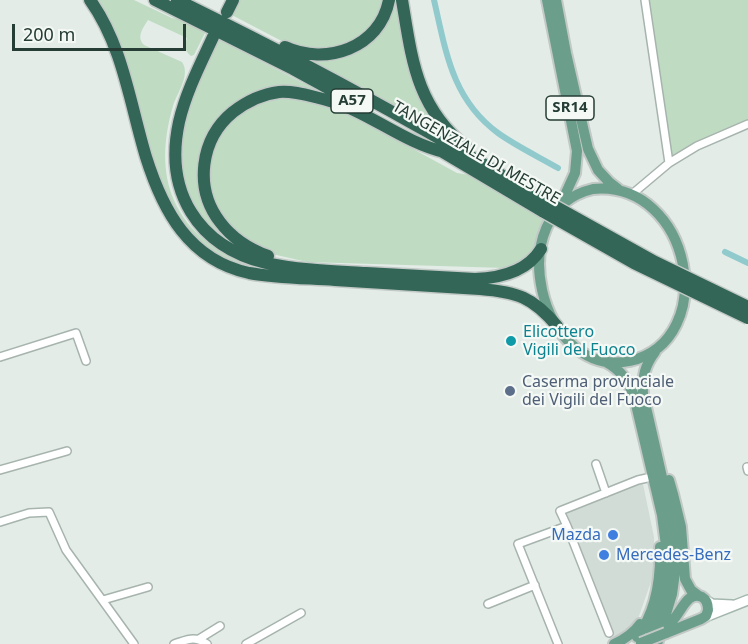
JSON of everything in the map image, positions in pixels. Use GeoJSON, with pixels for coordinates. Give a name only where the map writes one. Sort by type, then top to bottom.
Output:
{"type":"FeatureCollection","features":[{"type":"Feature","properties":{"kind":"highway","name":"A57"},"geometry":{"type":"LineString","coordinates":[[90,0],[100,14],[117,54],[159,195],[173,221],[204,253],[233,268],[267,275],[480,289],[517,294],[535,303],[557,326]]}},
{"type":"Feature","properties":{"kind":"highway","name":"TANGENZIALE DI MESTRE"},"geometry":{"type":"LineString","coordinates":[[155,0],[293,69],[549,209],[748,307]]}},
{"type":"Feature","properties":{"kind":"highway","name":"TANGENZIALE DI MESTRE"},"geometry":{"type":"LineString","coordinates":[[177,0],[226,9],[314,69],[500,175],[616,253],[748,318]]}},
{"type":"Feature","properties":{"kind":"highway","name":"A57"},"geometry":{"type":"LineString","coordinates":[[226,9],[242,26],[299,52],[328,54],[349,49],[366,39],[385,15],[389,0]]}},
{"type":"Feature","properties":{"kind":"highway","name":"A57"},"geometry":{"type":"LineString","coordinates":[[402,0],[413,64],[426,99],[452,135],[500,175]]}},
{"type":"Feature","properties":{"kind":"highway","name":"A57"},"geometry":{"type":"LineString","coordinates":[[326,279],[279,272],[231,256],[209,242],[196,230],[179,206],[169,163],[172,126],[182,90],[210,36],[188,92],[178,129],[176,169],[184,202],[203,229],[216,239],[234,250],[265,262],[315,270],[485,279],[502,276],[522,268],[532,261],[541,249]]}},
{"type":"Feature","properties":{"kind":"highway","name":"A57"},"geometry":{"type":"LineString","coordinates":[[315,270],[277,260],[249,247],[226,229],[212,210],[204,183],[206,156],[211,138],[228,116],[261,96],[298,93],[348,107],[419,145],[444,152]]}},
{"type":"Feature","properties":{"kind":"main road","name":"SR14"},"geometry":{"type":"LineString","coordinates":[[547,0],[577,151],[577,163],[563,202],[549,209]]}},
{"type":"Feature","properties":{"kind":"main road","name":"SR14"},"geometry":{"type":"LineString","coordinates":[[556,0],[591,158],[602,176],[616,187],[645,202],[663,219],[673,235],[682,260],[684,289],[681,309],[673,329],[647,363],[643,378],[643,394],[675,544],[673,584],[655,634]]}},
{"type":"Feature","properties":{"kind":"main road","name":"SR14"},"geometry":{"type":"LineString","coordinates":[[549,209],[589,190],[608,189],[629,194]]}},
{"type":"Feature","properties":{"kind":"main road","name":"SR14"},"geometry":{"type":"LineString","coordinates":[[549,209],[539,268],[541,288],[547,306],[557,326],[570,342],[580,350],[615,368],[627,380],[634,396],[650,474]]}},
{"type":"Feature","properties":{"kind":"main road","name":"SR14"},"geometry":{"type":"LineString","coordinates":[[602,360],[629,361],[659,347]]}},
{"type":"Feature","properties":{"kind":"main road","name":"SR14"},"geometry":{"type":"LineString","coordinates":[[650,423],[659,443],[674,494],[683,545],[685,579],[691,590],[702,598]]}},
{"type":"Feature","properties":{"kind":"main road"},"geometry":{"type":"LineString","coordinates":[[650,474],[665,529],[667,553],[665,584],[655,634]]}},
{"type":"Feature","properties":{"kind":"main road"},"geometry":{"type":"LineString","coordinates":[[650,474],[660,554],[656,594],[643,629],[655,634]]}},
{"type":"Feature","properties":{"kind":"main road"},"geometry":{"type":"LineString","coordinates":[[611,639],[627,637],[638,626],[658,576]]}},
{"type":"Feature","properties":{"kind":"main road"},"geometry":{"type":"LineString","coordinates":[[655,634],[676,619],[688,599],[692,597],[702,598],[712,604],[737,604]]}},
{"type":"Feature","properties":{"kind":"main road"},"geometry":{"type":"LineString","coordinates":[[684,607],[687,616],[692,620],[701,619],[709,609],[702,598]]}},
{"type":"Feature","properties":{"kind":"main road"},"geometry":{"type":"LineString","coordinates":[[626,644],[701,619],[748,600]]}},
{"type":"Feature","properties":{"kind":"street"},"geometry":{"type":"LineString","coordinates":[[645,0],[669,163]]}},
{"type":"Feature","properties":{"kind":"street"},"geometry":{"type":"LineString","coordinates":[[629,194],[669,163],[697,146],[748,124]]}},
{"type":"Feature","properties":{"kind":"street"},"geometry":{"type":"LineString","coordinates":[[0,357],[76,333],[86,361]]}},
{"type":"Feature","properties":{"kind":"street"},"geometry":{"type":"LineString","coordinates":[[0,470],[67,451]]}},
{"type":"Feature","properties":{"kind":"street"},"geometry":{"type":"LineString","coordinates":[[596,464],[606,493]]}},
{"type":"Feature","properties":{"kind":"street"},"geometry":{"type":"LineString","coordinates":[[611,639],[560,511],[650,474]]}},
{"type":"Feature","properties":{"kind":"street"},"geometry":{"type":"LineString","coordinates":[[0,522],[29,513],[49,512],[66,550],[134,644]]}},
{"type":"Feature","properties":{"kind":"street"},"geometry":{"type":"LineString","coordinates":[[558,644],[518,544],[567,526]]}},
{"type":"Feature","properties":{"kind":"street"},"geometry":{"type":"LineString","coordinates":[[488,604],[535,585]]}},
{"type":"Feature","properties":{"kind":"street"},"geometry":{"type":"LineString","coordinates":[[103,600],[148,587]]}},
{"type":"Feature","properties":{"kind":"street"},"geometry":{"type":"LineString","coordinates":[[246,644],[301,613]]}},
{"type":"Feature","properties":{"kind":"street"},"geometry":{"type":"LineString","coordinates":[[174,644],[199,639],[220,626]]}},
{"type":"Feature","properties":{"kind":"street"},"geometry":{"type":"LineString","coordinates":[[199,639],[207,644]]}},
{"type":"Feature","properties":{"kind":"shaded area"},"geometry":{"type":"Polygon","coordinates":[[[640,482],[643,484],[654,537],[654,567],[652,579],[635,624],[627,633],[614,639],[564,510],[640,482]]]}},
{"type":"Feature","properties":{"kind":"green space"},"geometry":{"type":"Polygon","coordinates":[[[92,0],[134,0],[172,18],[183,20],[205,33],[194,55],[191,56],[186,48],[187,38],[148,20],[141,32],[141,39],[144,45],[182,62],[184,67],[184,78],[173,106],[167,132],[165,156],[167,179],[174,200],[184,218],[199,235],[218,250],[242,263],[241,267],[205,250],[172,213],[92,0]]]}},
{"type":"Feature","properties":{"kind":"green space"},"geometry":{"type":"Polygon","coordinates":[[[235,0],[385,0],[366,33],[333,50],[297,49],[228,13],[235,0]]]}},
{"type":"Feature","properties":{"kind":"green space"},"geometry":{"type":"Polygon","coordinates":[[[391,0],[400,0],[409,52],[447,137],[309,61],[309,58],[353,50],[391,0]]]}},
{"type":"Feature","properties":{"kind":"green space"},"geometry":{"type":"Polygon","coordinates":[[[647,0],[748,0],[748,121],[671,159],[647,0]]]}},
{"type":"Feature","properties":{"kind":"green space"},"geometry":{"type":"Polygon","coordinates":[[[216,38],[323,91],[322,94],[300,90],[226,112],[200,180],[243,248],[215,234],[187,200],[181,183],[181,126],[216,38]]]}},
{"type":"Feature","properties":{"kind":"green space"},"geometry":{"type":"Polygon","coordinates":[[[273,95],[329,103],[457,173],[470,175],[546,219],[533,250],[519,264],[505,268],[307,262],[272,254],[252,246],[223,224],[205,172],[224,122],[273,95]]]}},
{"type":"Feature","properties":{"kind":"waterway"},"geometry":{"type":"LineString","coordinates":[[434,0],[447,56],[470,105],[498,133],[558,168]]}},
{"type":"Feature","properties":{"kind":"waterway"},"geometry":{"type":"LineString","coordinates":[[725,252],[748,263]]}},
{"type":"Feature","properties":{"kind":"place","name":"Elicottero Vigili del Fuoco"},"geometry":{"type":"Point","coordinates":[511,341]}},
{"type":"Feature","properties":{"kind":"place","name":"Caserma provinciale dei Vigili del Fuoco"},"geometry":{"type":"Point","coordinates":[510,391]}},
{"type":"Feature","properties":{"kind":"place","name":"Mazda"},"geometry":{"type":"Point","coordinates":[613,535]}},
{"type":"Feature","properties":{"kind":"place","name":"Mercedes-Benz"},"geometry":{"type":"Point","coordinates":[604,555]}}]}
